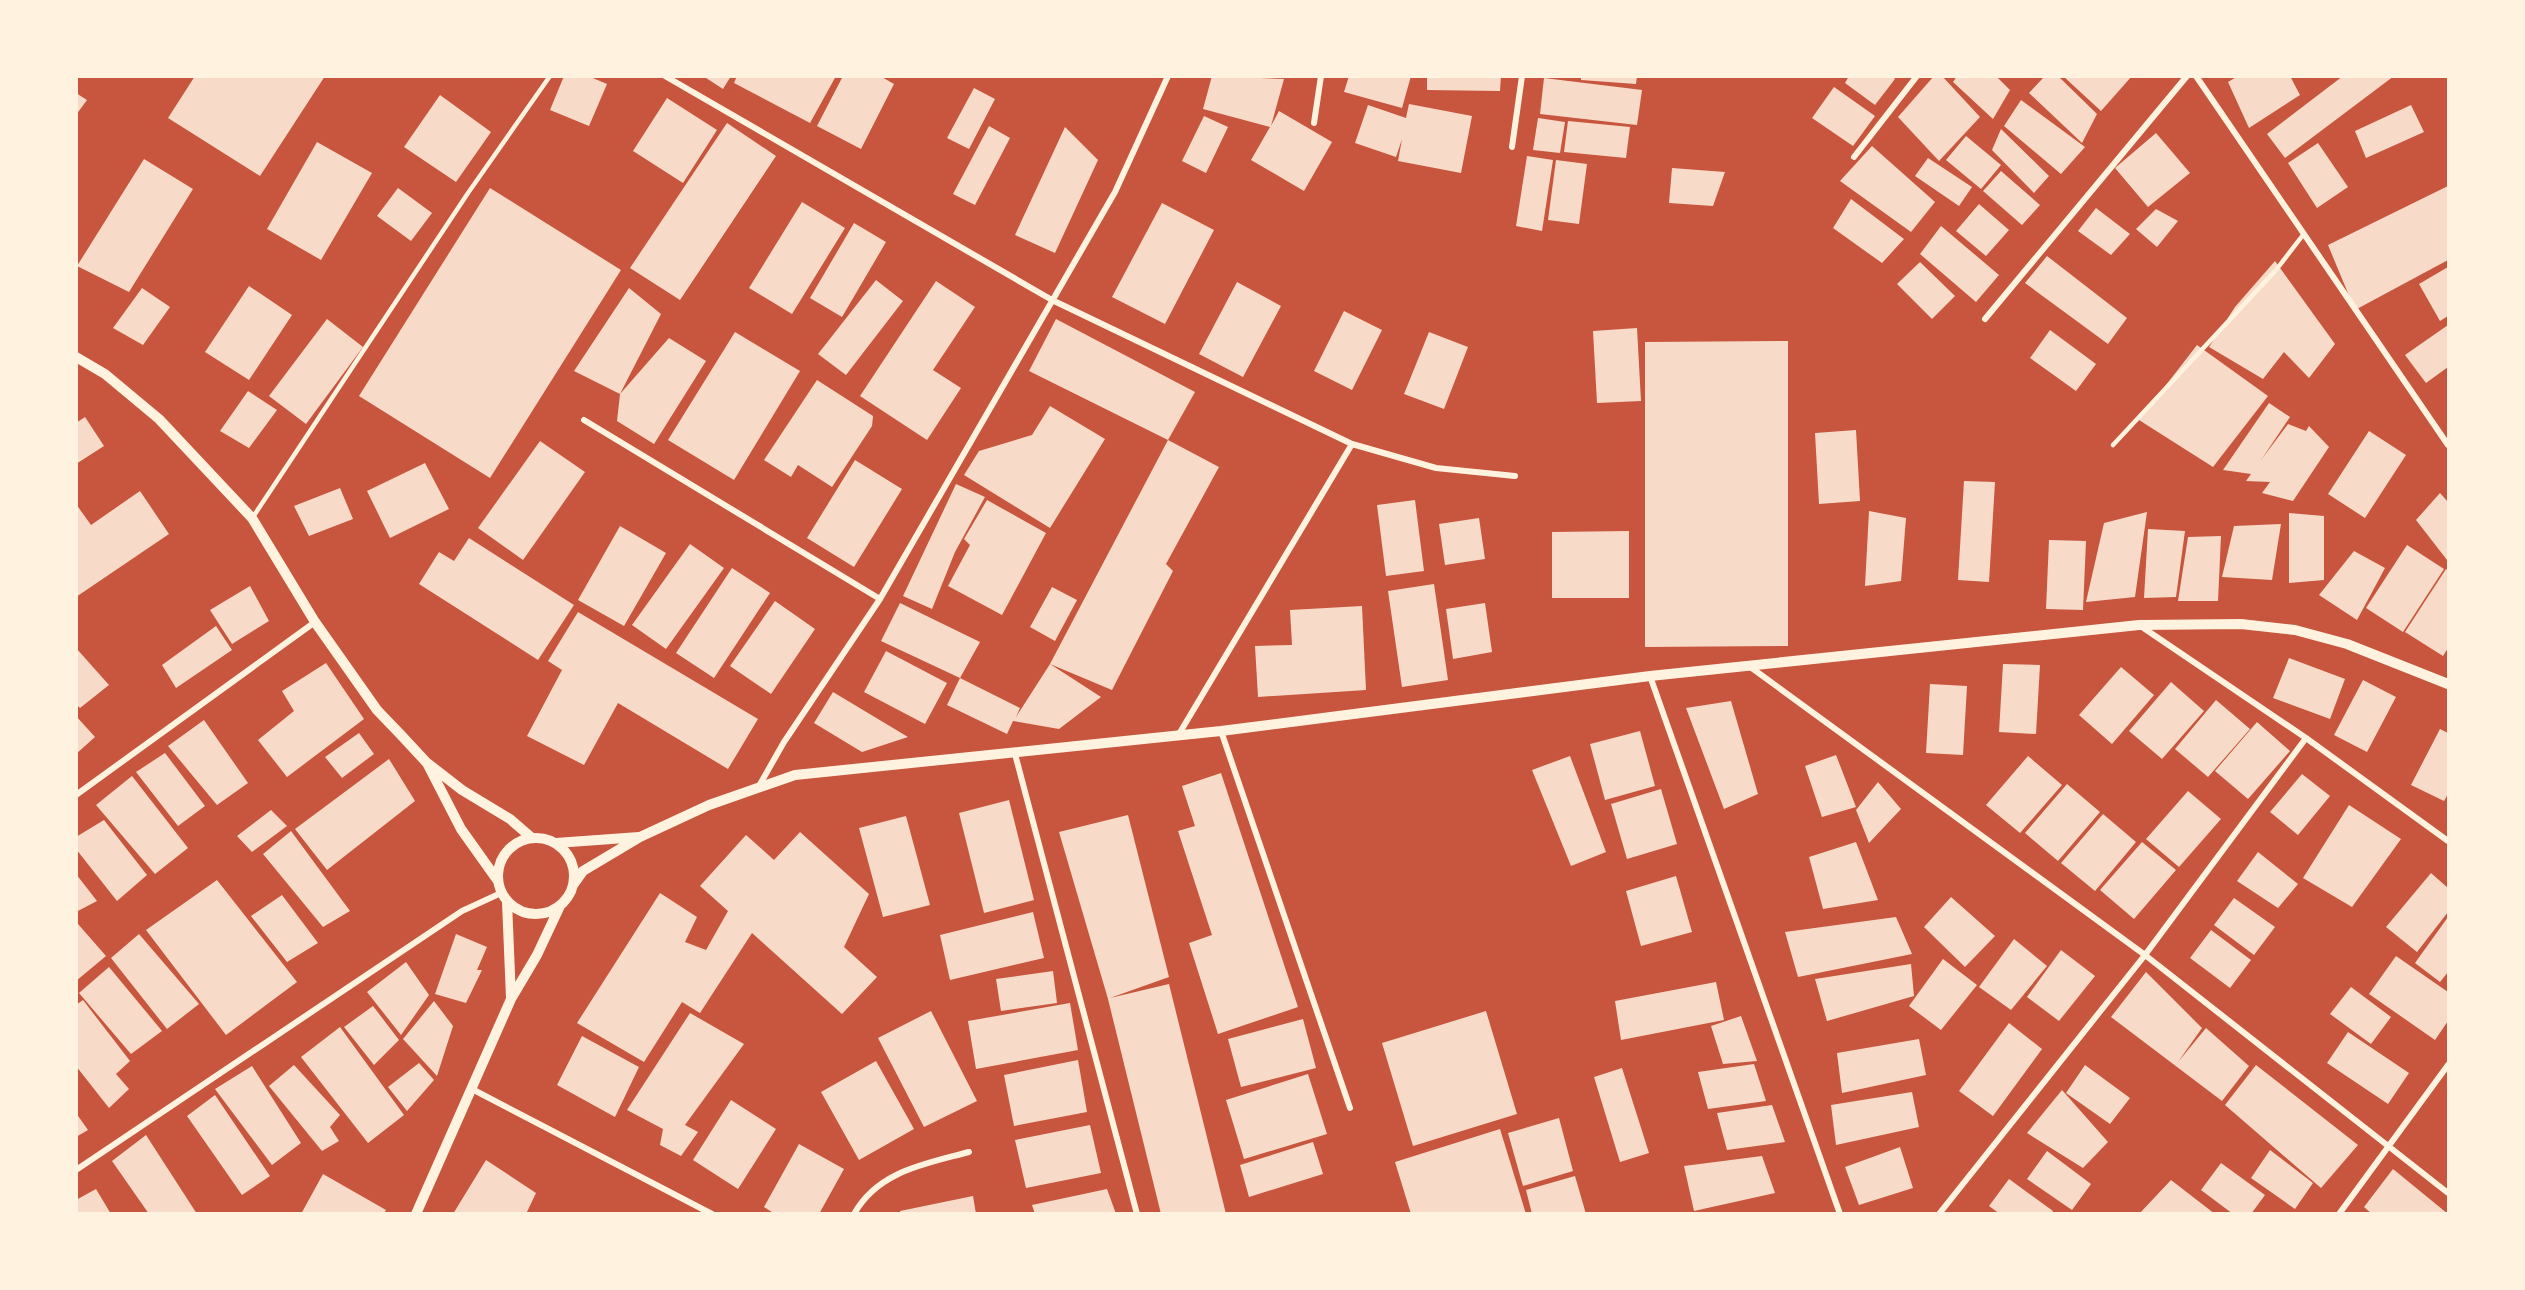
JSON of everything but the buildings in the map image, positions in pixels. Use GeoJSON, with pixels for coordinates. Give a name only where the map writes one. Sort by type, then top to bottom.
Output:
{"type":"FeatureCollection","features":[{"type":"Feature","properties":{"kind":"street"},"geometry":{"type":"LineString","coordinates":[[665,76],[1052,300],[1352,444],[1436,468],[1515,476]]}},
{"type":"Feature","properties":{"kind":"street"},"geometry":{"type":"LineString","coordinates":[[759,786],[784,742],[880,599],[1115,192],[1168,76]]}},
{"type":"Feature","properties":{"kind":"street"},"geometry":{"type":"LineString","coordinates":[[1314,123],[1321,76]]}},
{"type":"Feature","properties":{"kind":"street"},"geometry":{"type":"LineString","coordinates":[[1512,147],[1522,76]]}},
{"type":"Feature","properties":{"kind":"street"},"geometry":{"type":"LineString","coordinates":[[1854,157],[1917,76]]}},
{"type":"Feature","properties":{"kind":"street"},"geometry":{"type":"LineString","coordinates":[[1985,319],[2187,76]]}},
{"type":"Feature","properties":{"kind":"street"},"geometry":{"type":"LineString","coordinates":[[2196,76],[2448,445]]}},
{"type":"Feature","properties":{"kind":"street"},"geometry":{"type":"LineString","coordinates":[[76,357],[105,374],[159,419],[252,518],[315,622],[377,710],[426,762],[462,790],[510,819],[532,838],[567,844],[606,838],[640,837]]}},
{"type":"Feature","properties":{"kind":"street"},"geometry":{"type":"LineString","coordinates":[[584,420],[880,599]]}},
{"type":"Feature","properties":{"kind":"street"},"geometry":{"type":"LineString","coordinates":[[1179,734],[1352,444]]}},
{"type":"Feature","properties":{"kind":"street"},"geometry":{"type":"LineString","coordinates":[[76,795],[315,622]]}},
{"type":"Feature","properties":{"kind":"street"},"geometry":{"type":"LineString","coordinates":[[416,1214],[470,1087],[511,999],[537,955],[560,906],[583,871],[640,837],[709,805],[795,775],[1016,754],[1221,731],[1650,676],[2139,625],[2241,624],[2295,630],[2347,644],[2448,684]]}},
{"type":"Feature","properties":{"kind":"street"},"geometry":{"type":"LineString","coordinates":[[2139,625],[2306,738],[2448,842]]}},
{"type":"Feature","properties":{"kind":"street"},"geometry":{"type":"LineString","coordinates":[[1749,666],[2145,955],[2389,1144],[2448,1193]]}},
{"type":"Feature","properties":{"kind":"street"},"geometry":{"type":"LineString","coordinates":[[1650,676],[1840,1214]]}},
{"type":"Feature","properties":{"kind":"street"},"geometry":{"type":"LineString","coordinates":[[1221,731],[1350,1107]]}},
{"type":"Feature","properties":{"kind":"street"},"geometry":{"type":"LineString","coordinates":[[1939,1214],[2145,955],[2306,738]]}},
{"type":"Feature","properties":{"kind":"street"},"geometry":{"type":"LineString","coordinates":[[1016,754],[1137,1214]]}},
{"type":"Feature","properties":{"kind":"street"},"geometry":{"type":"LineString","coordinates":[[426,762],[461,829],[498,881],[504,897],[511,999]]}},
{"type":"Feature","properties":{"kind":"street"},"geometry":{"type":"LineString","coordinates":[[498,881],[502,858],[510,848],[532,838]]}},
{"type":"Feature","properties":{"kind":"street"},"geometry":{"type":"LineString","coordinates":[[555,842],[571,860],[574,872],[573,885]]}},
{"type":"Feature","properties":{"kind":"street"},"geometry":{"type":"LineString","coordinates":[[504,897],[515,908],[535,914],[560,906]]}},
{"type":"Feature","properties":{"kind":"street"},"geometry":{"type":"LineString","coordinates":[[76,1170],[462,911],[504,897]]}},
{"type":"Feature","properties":{"kind":"street"},"geometry":{"type":"LineString","coordinates":[[2339,1214],[2448,1065]]}},
{"type":"Feature","properties":{"kind":"street"},"geometry":{"type":"LineString","coordinates":[[470,1087],[712,1214]]}},
{"type":"Feature","properties":{"kind":"street"},"geometry":{"type":"LineString","coordinates":[[854,1214],[863,1197],[898,1172],[969,1152]]}},
{"type":"Feature","properties":{"kind":"lane"},"geometry":{"type":"LineString","coordinates":[[252,518],[468,193],[550,76]]}},
{"type":"Feature","properties":{"kind":"lane"},"geometry":{"type":"LineString","coordinates":[[2113,445],[2276,270],[2302,234]]}}]}
